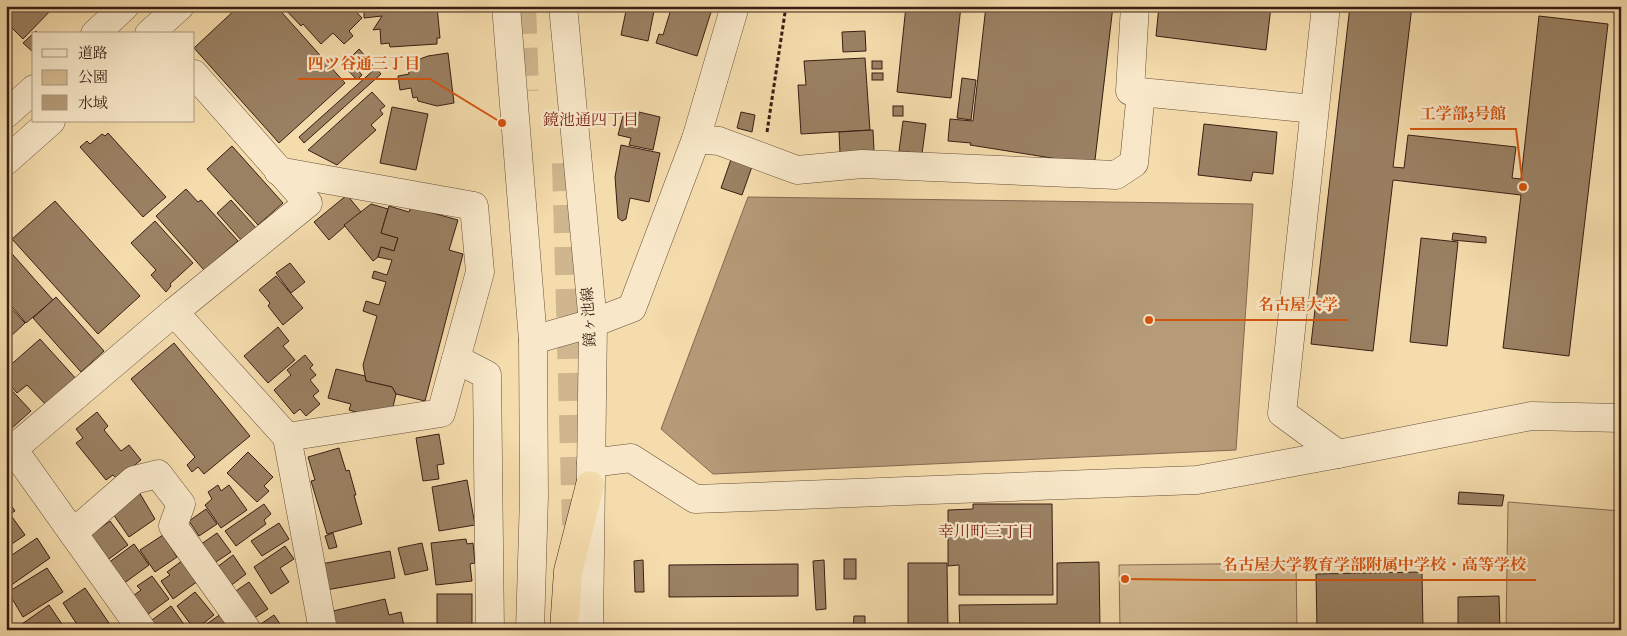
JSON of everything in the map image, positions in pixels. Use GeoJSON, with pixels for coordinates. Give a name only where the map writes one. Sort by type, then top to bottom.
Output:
{"type":"FeatureCollection","features":[{"type":"Feature","properties":{"kind":"highway"},"geometry":{"type":"LineString","coordinates":[[564,630],[568,571],[591,474]]}},
{"type":"Feature","properties":{"kind":"street"},"geometry":{"type":"LineString","coordinates":[[97,32],[125,6]]}},
{"type":"Feature","properties":{"kind":"street"},"geometry":{"type":"LineString","coordinates":[[154,32],[180,6]]}},
{"type":"Feature","properties":{"kind":"street"},"geometry":{"type":"LineString","coordinates":[[506,6],[533,340],[534,496],[530,630]]}},
{"type":"Feature","properties":{"kind":"street","name":"鏡ヶ池線"},"geometry":{"type":"LineString","coordinates":[[563,6],[593,323],[588,630]]}},
{"type":"Feature","properties":{"kind":"street"},"geometry":{"type":"LineString","coordinates":[[533,340],[593,323],[632,308],[696,139],[735,6]]}},
{"type":"Feature","properties":{"kind":"street"},"geometry":{"type":"LineString","coordinates":[[1135,6],[1130,91],[1314,108]]}},
{"type":"Feature","properties":{"kind":"street"},"geometry":{"type":"LineString","coordinates":[[1326,6],[1282,413],[1338,454]]}},
{"type":"Feature","properties":{"kind":"street"},"geometry":{"type":"LineString","coordinates":[[142,630],[73,533],[10,452],[174,312],[308,204],[195,75]]}},
{"type":"Feature","properties":{"kind":"street"},"geometry":{"type":"LineString","coordinates":[[6,114],[32,91]]}},
{"type":"Feature","properties":{"kind":"street"},"geometry":{"type":"LineString","coordinates":[[696,139],[718,141],[797,170],[862,164],[1116,175],[1134,164],[1141,92]]}},
{"type":"Feature","properties":{"kind":"street"},"geometry":{"type":"LineString","coordinates":[[6,161],[50,122]]}},
{"type":"Feature","properties":{"kind":"street"},"geometry":{"type":"LineString","coordinates":[[278,171],[474,206],[480,272],[441,413],[287,437]]}},
{"type":"Feature","properties":{"kind":"street"},"geometry":{"type":"LineString","coordinates":[[174,312],[287,437],[323,630]]}},
{"type":"Feature","properties":{"kind":"street"},"geometry":{"type":"LineString","coordinates":[[456,358],[487,375],[490,630]]}},
{"type":"Feature","properties":{"kind":"street"},"geometry":{"type":"LineString","coordinates":[[591,474],[631,458],[695,499],[1197,480],[1531,416],[1621,418]]}},
{"type":"Feature","properties":{"kind":"street"},"geometry":{"type":"LineString","coordinates":[[73,533],[134,480],[158,474],[181,504],[173,526],[247,630]]}},
{"type":"Feature","properties":{"kind":"path"},"geometry":{"type":"LineString","coordinates":[[766,134],[786,6]]}},
{"type":"Feature","properties":{"kind":"green space"},"geometry":{"type":"Polygon","coordinates":[[[1508,502],[1621,511],[1621,630],[1506,630],[1508,502]]]}},
{"type":"Feature","properties":{"kind":"green space"},"geometry":{"type":"Polygon","coordinates":[[[1296,563],[1297,630],[1120,630],[1119,565],[1296,563]]]}},
{"type":"Feature","properties":{"kind":"water"},"geometry":{"type":"Polygon","coordinates":[[[748,197],[1253,204],[1236,450],[713,474],[661,429],[748,197]]]}},
{"type":"Feature","properties":{"kind":"building"},"geometry":{"type":"Polygon","coordinates":[[[6,6],[55,6],[23,39],[6,22],[6,6]]]}},
{"type":"Feature","properties":{"kind":"building"},"geometry":{"type":"Polygon","coordinates":[[[239,6],[276,6],[345,83],[279,143],[195,47],[239,6]]]}},
{"type":"Feature","properties":{"kind":"building"},"geometry":{"type":"Polygon","coordinates":[[[282,6],[351,6],[362,18],[349,31],[353,36],[344,44],[333,33],[321,44],[303,24],[301,26],[282,6]]]}},
{"type":"Feature","properties":{"kind":"building"},"geometry":{"type":"Polygon","coordinates":[[[364,6],[437,6],[440,38],[437,38],[437,44],[390,47],[389,43],[381,44],[380,29],[373,30],[382,16],[364,18],[364,6]]]}},
{"type":"Feature","properties":{"kind":"building"},"geometry":{"type":"Polygon","coordinates":[[[627,6],[655,6],[648,41],[621,35],[627,6]]]}},
{"type":"Feature","properties":{"kind":"building"},"geometry":{"type":"Polygon","coordinates":[[[672,6],[702,6],[712,9],[697,56],[656,43],[659,34],[663,35],[672,6]]]}},
{"type":"Feature","properties":{"kind":"building"},"geometry":{"type":"Polygon","coordinates":[[[906,6],[961,6],[951,98],[897,92],[906,6]]]}},
{"type":"Feature","properties":{"kind":"building"},"geometry":{"type":"Polygon","coordinates":[[[986,6],[1113,6],[1095,160],[1083,163],[970,145],[971,143],[948,141],[950,119],[973,121],[986,6]]]}},
{"type":"Feature","properties":{"kind":"building"},"geometry":{"type":"Polygon","coordinates":[[[1159,6],[1271,6],[1266,50],[1156,36],[1159,6]]]}},
{"type":"Feature","properties":{"kind":"building"},"geometry":{"type":"Polygon","coordinates":[[[1350,6],[1412,6],[1393,167],[1404,168],[1408,135],[1516,147],[1512,178],[1521,179],[1539,16],[1608,24],[1569,356],[1503,348],[1521,195],[1393,180],[1373,351],[1311,344],[1350,6]]]}},
{"type":"Feature","properties":{"kind":"building"},"geometry":{"type":"Polygon","coordinates":[[[865,31],[866,51],[843,52],[842,32],[865,31]]]}},
{"type":"Feature","properties":{"kind":"building"},"geometry":{"type":"Polygon","coordinates":[[[32,35],[32,51],[23,43],[32,35]]]}},
{"type":"Feature","properties":{"kind":"building"},"geometry":{"type":"Polygon","coordinates":[[[359,49],[373,65],[367,70],[353,55],[359,49]]]}},
{"type":"Feature","properties":{"kind":"building"},"geometry":{"type":"Polygon","coordinates":[[[448,53],[454,103],[437,106],[418,101],[417,97],[413,98],[411,88],[400,90],[398,76],[409,74],[408,67],[413,66],[412,62],[428,56],[448,53]]]}},
{"type":"Feature","properties":{"kind":"building"},"geometry":{"type":"Polygon","coordinates":[[[865,58],[870,130],[801,134],[798,85],[806,85],[804,61],[865,58]]]}},
{"type":"Feature","properties":{"kind":"building"},"geometry":{"type":"Polygon","coordinates":[[[350,61],[362,75],[357,80],[344,66],[350,61]]]}},
{"type":"Feature","properties":{"kind":"building"},"geometry":{"type":"Polygon","coordinates":[[[872,61],[882,61],[882,69],[872,69],[872,61]]]}},
{"type":"Feature","properties":{"kind":"building"},"geometry":{"type":"Polygon","coordinates":[[[376,68],[381,74],[304,143],[299,137],[376,68]]]}},
{"type":"Feature","properties":{"kind":"building"},"geometry":{"type":"Polygon","coordinates":[[[872,73],[883,73],[883,80],[872,80],[872,73]]]}},
{"type":"Feature","properties":{"kind":"building"},"geometry":{"type":"Polygon","coordinates":[[[962,78],[976,80],[971,120],[957,118],[962,78]]]}},
{"type":"Feature","properties":{"kind":"building"},"geometry":{"type":"Polygon","coordinates":[[[372,92],[385,106],[380,110],[383,114],[371,125],[376,130],[337,165],[308,150],[372,92]]]}},
{"type":"Feature","properties":{"kind":"building"},"geometry":{"type":"Polygon","coordinates":[[[893,106],[903,106],[903,116],[893,116],[893,106]]]}},
{"type":"Feature","properties":{"kind":"building"},"geometry":{"type":"Polygon","coordinates":[[[392,107],[428,114],[416,170],[380,163],[392,107]]]}},
{"type":"Feature","properties":{"kind":"building"},"geometry":{"type":"Polygon","coordinates":[[[624,112],[639,115],[639,112],[660,117],[653,150],[629,145],[631,138],[618,135],[624,112]]]}},
{"type":"Feature","properties":{"kind":"building"},"geometry":{"type":"Polygon","coordinates":[[[741,112],[755,115],[752,132],[737,128],[741,112]]]}},
{"type":"Feature","properties":{"kind":"building"},"geometry":{"type":"Polygon","coordinates":[[[903,121],[926,124],[922,154],[899,151],[903,121]]]}},
{"type":"Feature","properties":{"kind":"building"},"geometry":{"type":"Polygon","coordinates":[[[1204,124],[1277,132],[1273,174],[1253,172],[1251,181],[1198,175],[1204,124]]]}},
{"type":"Feature","properties":{"kind":"building"},"geometry":{"type":"Polygon","coordinates":[[[873,130],[874,151],[840,153],[839,132],[873,130]]]}},
{"type":"Feature","properties":{"kind":"building"},"geometry":{"type":"Polygon","coordinates":[[[108,133],[166,197],[143,217],[80,147],[87,141],[90,144],[102,134],[105,136],[108,133]]]}},
{"type":"Feature","properties":{"kind":"building"},"geometry":{"type":"Polygon","coordinates":[[[621,145],[660,153],[649,202],[630,198],[626,219],[622,221],[618,218],[615,177],[621,145]]]}},
{"type":"Feature","properties":{"kind":"building"},"geometry":{"type":"Polygon","coordinates":[[[232,146],[283,203],[258,225],[207,169],[232,146]]]}},
{"type":"Feature","properties":{"kind":"building"},"geometry":{"type":"Polygon","coordinates":[[[734,151],[755,158],[742,195],[721,188],[734,151]]]}},
{"type":"Feature","properties":{"kind":"building"},"geometry":{"type":"Polygon","coordinates":[[[186,189],[198,202],[201,200],[238,241],[204,270],[156,216],[186,189]]]}},
{"type":"Feature","properties":{"kind":"building"},"geometry":{"type":"Polygon","coordinates":[[[347,195],[361,212],[329,240],[314,222],[347,195]]]}},
{"type":"Feature","properties":{"kind":"building"},"geometry":{"type":"Polygon","coordinates":[[[231,200],[256,228],[242,241],[217,213],[231,200]]]}},
{"type":"Feature","properties":{"kind":"building"},"geometry":{"type":"Polygon","coordinates":[[[55,201],[140,296],[98,334],[12,239],[55,201]]]}},
{"type":"Feature","properties":{"kind":"building"},"geometry":{"type":"Polygon","coordinates":[[[371,204],[388,209],[381,233],[398,238],[394,251],[381,247],[378,257],[373,261],[344,225],[371,204]]]}},
{"type":"Feature","properties":{"kind":"building"},"geometry":{"type":"Polygon","coordinates":[[[389,206],[409,212],[411,207],[458,220],[449,250],[463,254],[425,401],[396,394],[392,387],[366,381],[363,365],[377,316],[363,311],[366,301],[379,305],[386,282],[372,278],[374,271],[387,275],[392,260],[378,257],[381,247],[394,251],[398,238],[381,233],[389,206]]]}},
{"type":"Feature","properties":{"kind":"building"},"geometry":{"type":"Polygon","coordinates":[[[155,221],[193,263],[170,284],[171,286],[166,292],[151,275],[156,270],[131,243],[155,221]]]}},
{"type":"Feature","properties":{"kind":"building"},"geometry":{"type":"Polygon","coordinates":[[[1453,233],[1486,237],[1486,243],[1452,240],[1453,233]]]}},
{"type":"Feature","properties":{"kind":"building"},"geometry":{"type":"Polygon","coordinates":[[[1421,238],[1458,242],[1447,346],[1410,342],[1421,238]]]}},
{"type":"Feature","properties":{"kind":"building"},"geometry":{"type":"Polygon","coordinates":[[[6,247],[53,300],[26,323],[6,300],[6,247]]]}},
{"type":"Feature","properties":{"kind":"building"},"geometry":{"type":"Polygon","coordinates":[[[290,263],[305,282],[291,293],[276,273],[290,263]]]}},
{"type":"Feature","properties":{"kind":"building"},"geometry":{"type":"Polygon","coordinates":[[[276,276],[303,308],[283,325],[268,306],[270,303],[259,290],[276,276]]]}},
{"type":"Feature","properties":{"kind":"building"},"geometry":{"type":"Polygon","coordinates":[[[56,297],[104,351],[81,372],[33,318],[56,297]]]}},
{"type":"Feature","properties":{"kind":"building"},"geometry":{"type":"Polygon","coordinates":[[[6,303],[25,323],[10,337],[6,332],[6,303]]]}},
{"type":"Feature","properties":{"kind":"building"},"geometry":{"type":"Polygon","coordinates":[[[278,327],[289,341],[283,346],[295,360],[268,383],[244,356],[278,327]]]}},
{"type":"Feature","properties":{"kind":"building"},"geometry":{"type":"Polygon","coordinates":[[[40,339],[78,381],[48,407],[27,385],[17,393],[6,381],[6,369],[40,339]]]}},
{"type":"Feature","properties":{"kind":"building"},"geometry":{"type":"Polygon","coordinates":[[[174,343],[250,436],[204,474],[198,467],[192,472],[187,465],[195,457],[131,379],[174,343]]]}},
{"type":"Feature","properties":{"kind":"building"},"geometry":{"type":"Polygon","coordinates":[[[305,355],[313,365],[310,368],[316,375],[310,380],[319,391],[313,396],[320,404],[306,416],[300,409],[294,414],[274,390],[291,375],[287,370],[305,355]]]}},
{"type":"Feature","properties":{"kind":"building"},"geometry":{"type":"Polygon","coordinates":[[[336,369],[365,376],[366,381],[392,387],[396,394],[392,411],[384,414],[370,410],[369,416],[349,410],[351,404],[328,398],[336,369]]]}},
{"type":"Feature","properties":{"kind":"building"},"geometry":{"type":"Polygon","coordinates":[[[6,384],[31,411],[12,428],[6,421],[6,384]]]}},
{"type":"Feature","properties":{"kind":"building"},"geometry":{"type":"Polygon","coordinates":[[[97,412],[108,426],[104,430],[121,451],[129,445],[141,460],[117,479],[113,475],[106,480],[76,443],[83,438],[76,429],[97,412]]]}},
{"type":"Feature","properties":{"kind":"building"},"geometry":{"type":"Polygon","coordinates":[[[439,434],[444,464],[437,465],[439,479],[423,481],[416,438],[439,434]]]}},
{"type":"Feature","properties":{"kind":"building"},"geometry":{"type":"Polygon","coordinates":[[[339,448],[346,471],[349,470],[362,524],[327,534],[311,481],[315,480],[308,457],[339,448]]]}},
{"type":"Feature","properties":{"kind":"building"},"geometry":{"type":"Polygon","coordinates":[[[248,452],[273,477],[264,486],[269,491],[257,502],[227,473],[248,452]]]}},
{"type":"Feature","properties":{"kind":"building"},"geometry":{"type":"Polygon","coordinates":[[[467,480],[475,525],[439,531],[432,487],[467,480]]]}},
{"type":"Feature","properties":{"kind":"building"},"geometry":{"type":"Polygon","coordinates":[[[218,485],[221,491],[229,485],[247,510],[221,528],[205,505],[212,499],[208,492],[218,485]]]}},
{"type":"Feature","properties":{"kind":"building"},"geometry":{"type":"Polygon","coordinates":[[[139,492],[155,519],[129,537],[113,514],[139,492]]]}},
{"type":"Feature","properties":{"kind":"building"},"geometry":{"type":"Polygon","coordinates":[[[1459,492],[1504,495],[1502,506],[1458,504],[1459,492]]]}},
{"type":"Feature","properties":{"kind":"building"},"geometry":{"type":"Polygon","coordinates":[[[6,498],[15,511],[10,514],[25,535],[6,548],[6,498]]]}},
{"type":"Feature","properties":{"kind":"building"},"geometry":{"type":"Polygon","coordinates":[[[264,504],[271,514],[264,520],[266,524],[236,546],[225,531],[264,504]]]}},
{"type":"Feature","properties":{"kind":"building"},"geometry":{"type":"Polygon","coordinates":[[[973,504],[1052,504],[1053,595],[959,595],[959,565],[948,566],[948,510],[973,509],[973,504]]]}},
{"type":"Feature","properties":{"kind":"building"},"geometry":{"type":"Polygon","coordinates":[[[206,509],[217,524],[199,536],[189,521],[206,509]]]}},
{"type":"Feature","properties":{"kind":"building"},"geometry":{"type":"Polygon","coordinates":[[[110,521],[128,545],[106,561],[89,536],[110,521]]]}},
{"type":"Feature","properties":{"kind":"building"},"geometry":{"type":"Polygon","coordinates":[[[279,523],[289,539],[262,556],[251,541],[279,523]]]}},
{"type":"Feature","properties":{"kind":"building"},"geometry":{"type":"Polygon","coordinates":[[[217,533],[231,552],[213,564],[200,545],[217,533]]]}},
{"type":"Feature","properties":{"kind":"building"},"geometry":{"type":"Polygon","coordinates":[[[333,533],[337,547],[329,549],[325,536],[333,533]]]}},
{"type":"Feature","properties":{"kind":"building"},"geometry":{"type":"Polygon","coordinates":[[[163,535],[177,557],[155,572],[140,550],[163,535]]]}},
{"type":"Feature","properties":{"kind":"building"},"geometry":{"type":"Polygon","coordinates":[[[37,538],[50,558],[10,586],[6,582],[6,559],[37,538]]]}},
{"type":"Feature","properties":{"kind":"building"},"geometry":{"type":"Polygon","coordinates":[[[466,539],[467,544],[473,543],[475,563],[470,564],[472,581],[436,585],[431,543],[466,539]]]}},
{"type":"Feature","properties":{"kind":"building"},"geometry":{"type":"Polygon","coordinates":[[[422,543],[428,570],[405,575],[398,548],[422,543]]]}},
{"type":"Feature","properties":{"kind":"building"},"geometry":{"type":"Polygon","coordinates":[[[134,544],[149,565],[123,584],[108,563],[134,544]]]}},
{"type":"Feature","properties":{"kind":"building"},"geometry":{"type":"Polygon","coordinates":[[[285,546],[294,559],[280,568],[289,582],[271,594],[254,567],[285,546]]]}},
{"type":"Feature","properties":{"kind":"building"},"geometry":{"type":"Polygon","coordinates":[[[390,551],[395,578],[326,590],[321,564],[390,551]]]}},
{"type":"Feature","properties":{"kind":"building"},"geometry":{"type":"Polygon","coordinates":[[[233,555],[246,574],[225,590],[212,571],[233,555]]]}},
{"type":"Feature","properties":{"kind":"building"},"geometry":{"type":"Polygon","coordinates":[[[844,559],[856,559],[856,579],[844,579],[844,559]]]}},
{"type":"Feature","properties":{"kind":"building"},"geometry":{"type":"Polygon","coordinates":[[[183,560],[198,581],[173,599],[161,581],[170,575],[167,572],[183,560]]]}},
{"type":"Feature","properties":{"kind":"building"},"geometry":{"type":"Polygon","coordinates":[[[643,560],[644,592],[635,592],[634,561],[643,560]]]}},
{"type":"Feature","properties":{"kind":"building"},"geometry":{"type":"Polygon","coordinates":[[[824,560],[826,609],[816,610],[813,561],[824,560]]]}},
{"type":"Feature","properties":{"kind":"building"},"geometry":{"type":"Polygon","coordinates":[[[1099,562],[1100,630],[960,630],[959,605],[1057,604],[1057,563],[1099,562]]]}},
{"type":"Feature","properties":{"kind":"building"},"geometry":{"type":"Polygon","coordinates":[[[908,563],[947,563],[948,630],[908,630],[908,563]]]}},
{"type":"Feature","properties":{"kind":"building"},"geometry":{"type":"Polygon","coordinates":[[[798,564],[798,596],[669,597],[669,565],[798,564]]]}},
{"type":"Feature","properties":{"kind":"building"},"geometry":{"type":"Polygon","coordinates":[[[47,568],[63,592],[23,617],[8,592],[47,568]]]}},
{"type":"Feature","properties":{"kind":"building"},"geometry":{"type":"Polygon","coordinates":[[[1422,572],[1423,630],[1317,630],[1316,574],[1422,572]]]}},
{"type":"Feature","properties":{"kind":"building"},"geometry":{"type":"Polygon","coordinates":[[[152,576],[169,599],[144,617],[130,598],[141,590],[137,586],[152,576]]]}},
{"type":"Feature","properties":{"kind":"building"},"geometry":{"type":"Polygon","coordinates":[[[249,582],[268,609],[248,622],[230,595],[249,582]]]}},
{"type":"Feature","properties":{"kind":"building"},"geometry":{"type":"Polygon","coordinates":[[[85,588],[109,623],[99,630],[75,630],[78,626],[63,603],[85,588]]]}},
{"type":"Feature","properties":{"kind":"building"},"geometry":{"type":"Polygon","coordinates":[[[195,592],[214,615],[195,630],[177,606],[195,592]]]}},
{"type":"Feature","properties":{"kind":"building"},"geometry":{"type":"Polygon","coordinates":[[[437,594],[472,594],[472,630],[437,630],[437,594]]]}},
{"type":"Feature","properties":{"kind":"building"},"geometry":{"type":"Polygon","coordinates":[[[1499,596],[1500,630],[1458,630],[1458,597],[1499,596]]]}},
{"type":"Feature","properties":{"kind":"building"},"geometry":{"type":"Polygon","coordinates":[[[385,599],[389,615],[401,612],[405,630],[337,630],[333,611],[385,599]]]}},
{"type":"Feature","properties":{"kind":"building"},"geometry":{"type":"Polygon","coordinates":[[[49,605],[66,630],[26,630],[22,624],[49,605]]]}},
{"type":"Feature","properties":{"kind":"building"},"geometry":{"type":"Polygon","coordinates":[[[171,606],[188,630],[170,630],[169,627],[165,630],[158,630],[152,620],[171,606]]]}},
{"type":"Feature","properties":{"kind":"building"},"geometry":{"type":"Polygon","coordinates":[[[221,614],[232,630],[198,630],[221,614]]]}},
{"type":"Feature","properties":{"kind":"building"},"geometry":{"type":"Polygon","coordinates":[[[274,615],[284,630],[256,630],[255,628],[274,615]]]}},
{"type":"Feature","properties":{"kind":"building"},"geometry":{"type":"Polygon","coordinates":[[[854,616],[865,616],[865,630],[853,630],[854,616]]]}},
{"type":"Feature","properties":{"kind":"building"},"geometry":{"type":"Polygon","coordinates":[[[724,626],[724,630],[692,630],[692,627],[724,626]]]}},
{"type":"Feature","properties":{"kind":"tunnel"},"geometry":{"type":"LineString","coordinates":[[522,6],[525,91]]}},
{"type":"Feature","properties":{"kind":"tunnel"},"geometry":{"type":"LineString","coordinates":[[566,163],[576,525]]}},
{"type":"Feature","properties":{"kind":"place","name":"四ツ谷通三丁目"},"geometry":{"type":"Point","coordinates":[502,123]}},
{"type":"Feature","properties":{"kind":"place","name":"工学部3号館"},"geometry":{"type":"Point","coordinates":[1523,187]}},
{"type":"Feature","properties":{"kind":"place","name":"名古屋大学"},"geometry":{"type":"Point","coordinates":[1149,320]}},
{"type":"Feature","properties":{"kind":"place","name":"名古屋大学教育学部附属中学校・高等学校"},"geometry":{"type":"Point","coordinates":[1125,579]}},
{"type":"Feature","properties":{"kind":"district","name":"鏡池通四丁目"},"geometry":{"type":"Point","coordinates":[591,121]}},
{"type":"Feature","properties":{"kind":"district","name":"幸川町三丁目"},"geometry":{"type":"Point","coordinates":[986,533]}}]}
